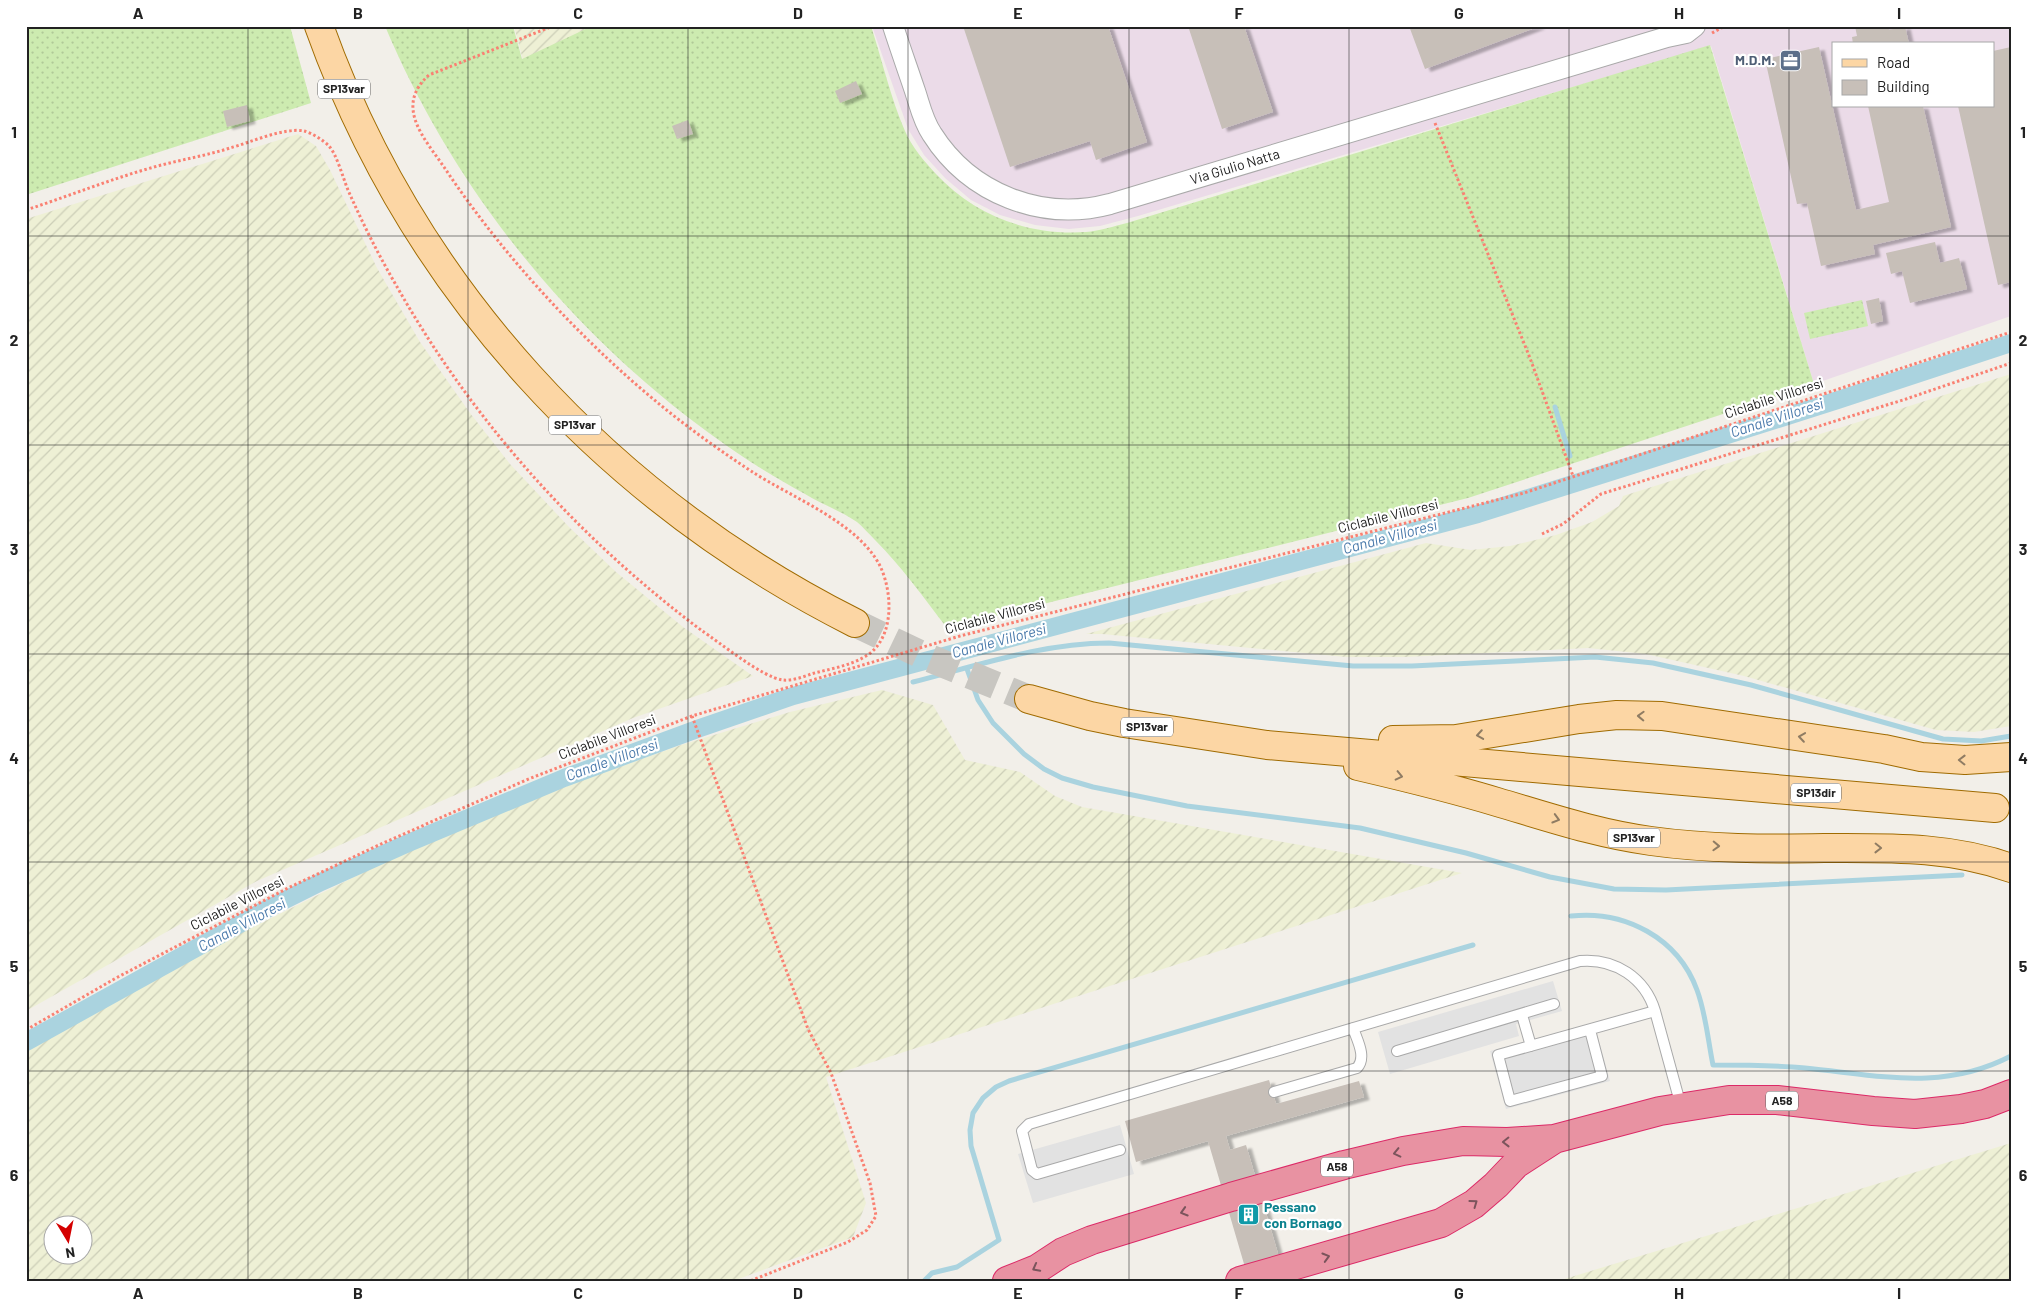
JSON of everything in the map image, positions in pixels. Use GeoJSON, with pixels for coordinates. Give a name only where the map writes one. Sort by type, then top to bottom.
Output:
{"type":"FeatureCollection","features":[{"type":"Feature","properties":{"kind":"highway","name":"A58"},"geometry":{"type":"LineString","coordinates":[[1007,1281],[1037,1269],[1063,1252],[1085,1242],[1344,1165],[1444,1143],[1554,1139],[1681,1106],[1729,1100],[1763,1099],[1873,1112],[1915,1114],[1961,1109],[1985,1104],[2011,1094]]}},
{"type":"Feature","properties":{"kind":"highway","name":"A58"},"geometry":{"type":"LineString","coordinates":[[1240,1281],[1441,1223],[1482,1198],[1516,1164],[1554,1139]]}},
{"type":"Feature","properties":{"kind":"main road","name":"SP13var"},"geometry":{"type":"LineString","coordinates":[[320,26],[338,74],[363,131],[413,222],[468,303],[539,388],[613,461],[678,514],[717,543],[776,580],[854,623]]}},
{"type":"Feature","properties":{"kind":"main road","name":"SP13var"},"geometry":{"type":"LineString","coordinates":[[1029,699],[1090,716],[1124,723],[1267,744],[1638,777]]}},
{"type":"Feature","properties":{"kind":"main road","name":"SP13var"},"geometry":{"type":"LineString","coordinates":[[1267,744],[1360,740],[1456,739],[1579,719],[1617,715],[1662,716],[1884,749],[1921,757],[1965,760],[2011,757]]}},
{"type":"Feature","properties":{"kind":"main road","name":"SP13var"},"geometry":{"type":"LineString","coordinates":[[1267,744],[1454,789],[1614,835],[1650,841],[1747,847],[1914,848],[1962,854],[2011,868]]}},
{"type":"Feature","properties":{"kind":"main road","name":"SP13dir"},"geometry":{"type":"LineString","coordinates":[[1638,777],[1995,808]]}},
{"type":"Feature","properties":{"kind":"street","name":"Via Giulio Natta"},"geometry":{"type":"LineString","coordinates":[[893,26],[925,122],[935,138],[958,165],[981,184],[1007,198],[1038,207],[1069,210],[1086,210],[1110,204],[1671,32],[1679,36],[1701,31]]}},
{"type":"Feature","properties":{"kind":"lane"},"geometry":{"type":"LineString","coordinates":[[1120,1150],[1037,1174],[1032,1170],[1022,1131],[1029,1124],[1580,961],[1610,964],[1630,974],[1645,990],[1656,1011],[1681,1106]]}},
{"type":"Feature","properties":{"kind":"lane"},"geometry":{"type":"LineString","coordinates":[[1397,1050],[1554,1004]]}},
{"type":"Feature","properties":{"kind":"lane"},"geometry":{"type":"LineString","coordinates":[[1590,1030],[1602,1076],[1510,1101],[1498,1055],[1656,1011]]}},
{"type":"Feature","properties":{"kind":"lane"},"geometry":{"type":"LineString","coordinates":[[1522,1014],[1531,1046]]}},
{"type":"Feature","properties":{"kind":"lane"},"geometry":{"type":"LineString","coordinates":[[1274,1092],[1354,1070],[1359,1066],[1362,1057],[1353,1028]]}},
{"type":"Feature","properties":{"kind":"path"},"geometry":{"type":"LineString","coordinates":[[1701,31],[1725,26]]}},
{"type":"Feature","properties":{"kind":"path"},"geometry":{"type":"LineString","coordinates":[[1434,120],[1530,358],[1573,476]]}},
{"type":"Feature","properties":{"kind":"path","name":"Ciclabile Villoresi"},"geometry":{"type":"LineString","coordinates":[[26,1030],[116,978],[288,888],[381,844],[531,778],[692,718],[960,636],[1524,493],[2011,332]]}},
{"type":"Feature","properties":{"kind":"path"},"geometry":{"type":"LineString","coordinates":[[1542,534],[1563,524],[1601,494],[1906,399],[2011,363]]}},
{"type":"Feature","properties":{"kind":"path"},"geometry":{"type":"LineString","coordinates":[[871,654],[873,662]]}},
{"type":"Feature","properties":{"kind":"path"},"geometry":{"type":"LineString","coordinates":[[781,680],[784,689]]}},
{"type":"Feature","properties":{"kind":"path"},"geometry":{"type":"LineString","coordinates":[[692,718],[808,1029],[831,1073],[870,1183],[876,1216],[867,1230],[848,1242],[750,1281]]}},
{"type":"Feature","properties":{"kind":"shaded area"},"geometry":{"type":"Polygon","coordinates":[[[872,26],[2011,26],[2011,316],[1814,384],[1711,46],[1100,226],[1069,229],[1035,225],[1000,215],[971,200],[945,178],[924,155],[908,129],[872,26]]]}},
{"type":"Feature","properties":{"kind":"shaded area"},"geometry":{"type":"Polygon","coordinates":[[[1553,981],[1562,1011],[1516,1024],[1519,1036],[1390,1074],[1378,1032],[1553,981]]]}},
{"type":"Feature","properties":{"kind":"shaded area"},"geometry":{"type":"Polygon","coordinates":[[[1594,1023],[1610,1081],[1506,1109],[1490,1051],[1594,1023]]]}},
{"type":"Feature","properties":{"kind":"shaded area"},"geometry":{"type":"Polygon","coordinates":[[[1120,1125],[1134,1174],[1033,1203],[1018,1154],[1120,1125]]]}},
{"type":"Feature","properties":{"kind":"green space"},"geometry":{"type":"Polygon","coordinates":[[[26,26],[290,26],[311,103],[26,195],[26,26]]]}},
{"type":"Feature","properties":{"kind":"green space"},"geometry":{"type":"Polygon","coordinates":[[[385,26],[513,26],[522,59],[592,26],[871,26],[891,93],[905,131],[911,143],[936,174],[951,189],[986,212],[1024,226],[1044,231],[1065,232],[1102,230],[1127,223],[1710,45],[1814,384],[1468,498],[947,628],[894,560],[857,522],[768,473],[709,433],[657,393],[608,349],[562,302],[520,252],[480,199],[444,143],[413,86],[385,26]]]}},
{"type":"Feature","properties":{"kind":"green space"},"geometry":{"type":"Polygon","coordinates":[[[514,26],[595,26],[523,60],[514,26]]]}},
{"type":"Feature","properties":{"kind":"green space"},"geometry":{"type":"Polygon","coordinates":[[[298,134],[316,146],[330,170],[377,268],[420,342],[470,413],[510,464],[569,527],[616,572],[683,627],[753,676],[633,718],[257,881],[26,1011],[26,219],[298,134]]]}},
{"type":"Feature","properties":{"kind":"green space"},"geometry":{"type":"Polygon","coordinates":[[[1862,300],[1868,326],[1810,339],[1804,313],[1862,300]]]}},
{"type":"Feature","properties":{"kind":"green space"},"geometry":{"type":"Polygon","coordinates":[[[2011,374],[2011,726],[1974,732],[1936,730],[1744,676],[1646,654],[1588,648],[1405,657],[1346,657],[1086,634],[1426,543],[1471,550],[1510,546],[1556,535],[1592,522],[1619,506],[1623,496],[2011,374]]]}},
{"type":"Feature","properties":{"kind":"green space"},"geometry":{"type":"Polygon","coordinates":[[[882,690],[933,705],[965,760],[1020,772],[1055,796],[1082,807],[1462,873],[826,1077],[866,1203],[853,1237],[733,1281],[26,1281],[26,1050],[192,957],[411,849],[569,785],[681,745],[790,712],[882,690]]]}},
{"type":"Feature","properties":{"kind":"green space"},"geometry":{"type":"Polygon","coordinates":[[[2011,1143],[2011,1281],[1558,1281],[1998,1147],[2011,1143]]]}},
{"type":"Feature","properties":{"kind":"building"},"geometry":{"type":"Polygon","coordinates":[[[963,26],[1108,26],[1147,142],[1096,160],[1090,141],[1010,167],[963,26]]]}},
{"type":"Feature","properties":{"kind":"building"},"geometry":{"type":"Polygon","coordinates":[[[1188,26],[1244,26],[1273,112],[1222,129],[1188,26]]]}},
{"type":"Feature","properties":{"kind":"building"},"geometry":{"type":"Polygon","coordinates":[[[1409,26],[1540,26],[1425,69],[1409,26]]]}},
{"type":"Feature","properties":{"kind":"building"},"geometry":{"type":"Polygon","coordinates":[[[1855,26],[1888,26],[1889,30],[1905,26],[1909,42],[1853,42],[1852,37],[1857,36],[1855,26]]]}},
{"type":"Feature","properties":{"kind":"building"},"geometry":{"type":"Polygon","coordinates":[[[1819,47],[1856,210],[1889,202],[1868,108],[1923,108],[1951,227],[1873,245],[1875,254],[1821,266],[1807,203],[1797,204],[1765,59],[1819,47]]]}},
{"type":"Feature","properties":{"kind":"building"},"geometry":{"type":"Polygon","coordinates":[[[2011,47],[2011,282],[1998,285],[1958,108],[1994,108],[1994,51],[2011,47]]]}},
{"type":"Feature","properties":{"kind":"building"},"geometry":{"type":"Polygon","coordinates":[[[856,81],[862,94],[840,103],[835,91],[856,81]]]}},
{"type":"Feature","properties":{"kind":"building"},"geometry":{"type":"Polygon","coordinates":[[[247,105],[250,121],[227,127],[223,111],[247,105]]]}},
{"type":"Feature","properties":{"kind":"building"},"geometry":{"type":"Polygon","coordinates":[[[688,120],[693,134],[677,139],[672,126],[688,120]]]}},
{"type":"Feature","properties":{"kind":"building"},"geometry":{"type":"Polygon","coordinates":[[[1935,242],[1940,263],[1959,258],[1967,289],[1910,303],[1902,271],[1891,274],[1886,253],[1935,242]]]}},
{"type":"Feature","properties":{"kind":"building"},"geometry":{"type":"Polygon","coordinates":[[[1879,298],[1883,321],[1871,324],[1866,301],[1879,298]]]}},
{"type":"Feature","properties":{"kind":"building"},"geometry":{"type":"Polygon","coordinates":[[[1269,1080],[1276,1104],[1359,1081],[1364,1097],[1226,1136],[1230,1150],[1246,1145],[1286,1281],[1249,1281],[1208,1141],[1136,1162],[1125,1121],[1269,1080]]]}},
{"type":"Feature","properties":{"kind":"waterway","name":"Canale Villoresi"},"geometry":{"type":"LineString","coordinates":[[26,1042],[265,910],[321,882],[564,778],[700,728],[793,696],[1478,514],[2011,343]]}},
{"type":"Feature","properties":{"kind":"waterway"},"geometry":{"type":"LineString","coordinates":[[1555,407],[1570,456]]}},
{"type":"Feature","properties":{"kind":"waterway"},"geometry":{"type":"LineString","coordinates":[[913,682],[1034,651],[1084,644],[1109,643],[1353,666],[1412,666],[1595,657],[1653,663],[1751,685],[1943,739],[1981,741],[2011,736]]}},
{"type":"Feature","properties":{"kind":"waterway"},"geometry":{"type":"LineString","coordinates":[[967,669],[978,700],[993,723],[1024,754],[1044,769],[1062,778],[1093,787],[1187,806],[1360,828],[1466,853],[1550,877],[1614,889],[1666,890],[1962,875]]}},
{"type":"Feature","properties":{"kind":"waterway"},"geometry":{"type":"LineString","coordinates":[[1571,916],[1591,915],[1630,923],[1647,931],[1663,942],[1677,956],[1688,972],[1700,999],[1713,1065],[1782,1066],[1910,1078],[1960,1074],[1985,1067],[2011,1056]]}},
{"type":"Feature","properties":{"kind":"waterway"},"geometry":{"type":"LineString","coordinates":[[924,1281],[932,1273],[957,1267],[999,1240],[971,1146],[970,1130],[973,1113],[983,1098],[996,1087],[1009,1081],[1473,945]]}},
{"type":"Feature","properties":{"kind":"tunnel"},"geometry":{"type":"LineString","coordinates":[[855,623],[922,655],[1029,699]]}},
{"type":"Feature","properties":{"kind":"place","name":"M.D.M."},"geometry":{"type":"Point","coordinates":[1791,60]}},
{"type":"Feature","properties":{"kind":"place","name":"Pessano con Bornago"},"geometry":{"type":"Point","coordinates":[1248,1215]}}]}
